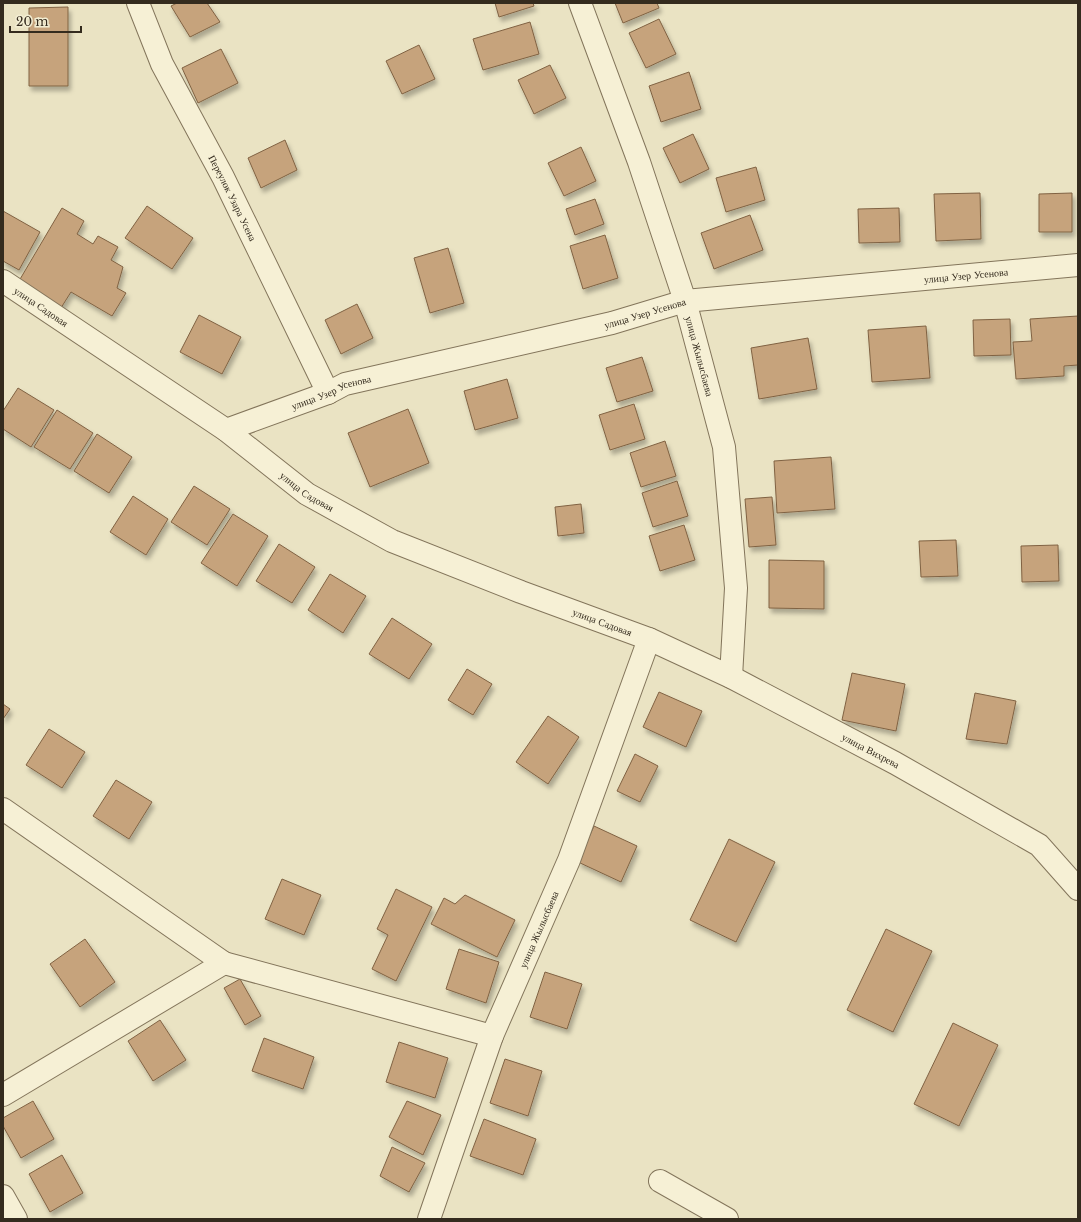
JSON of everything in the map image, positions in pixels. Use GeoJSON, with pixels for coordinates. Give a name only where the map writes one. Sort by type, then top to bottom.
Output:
{"type":"FeatureCollection","features":[{"type":"Feature","properties":{"kind":"street","name":"Переулок Узара Усена"},"geometry":{"type":"LineString","coordinates":[[138,3],[162,64],[223,177],[328,393]]}},
{"type":"Feature","properties":{"kind":"street","name":"улица Жылысбаева"},"geometry":{"type":"LineString","coordinates":[[580,3],[639,162],[685,301],[724,448],[736,588],[731,677]]}},
{"type":"Feature","properties":{"kind":"street","name":"улица Узер Усенова"},"geometry":{"type":"LineString","coordinates":[[226,430],[328,393],[345,384],[612,323],[685,301],[1078,265]]}},
{"type":"Feature","properties":{"kind":"street","name":"улица Садовая"},"geometry":{"type":"LineString","coordinates":[[3,281],[226,430],[307,494],[392,541],[521,592],[647,638]]}},
{"type":"Feature","properties":{"kind":"street","name":"улица Жылысбаева"},"geometry":{"type":"LineString","coordinates":[[429,1219],[492,1036],[569,860],[647,638]]}},
{"type":"Feature","properties":{"kind":"street","name":"улица Вихрева"},"geometry":{"type":"LineString","coordinates":[[647,638],[731,677],[895,763],[1039,845],[1078,889]]}},
{"type":"Feature","properties":{"kind":"street"},"geometry":{"type":"LineString","coordinates":[[3,809],[224,963],[492,1036]]}},
{"type":"Feature","properties":{"kind":"street"},"geometry":{"type":"LineString","coordinates":[[3,1095],[224,963]]}},
{"type":"Feature","properties":{"kind":"street"},"geometry":{"type":"LineString","coordinates":[[660,1182],[727,1219]]}},
{"type":"Feature","properties":{"kind":"street"},"geometry":{"type":"LineString","coordinates":[[3,1196],[16,1219]]}},
{"type":"Feature","properties":{"kind":"building"},"geometry":{"type":"Polygon","coordinates":[[[177,3],[207,3],[220,22],[190,37],[171,6],[177,3]]]}},
{"type":"Feature","properties":{"kind":"building"},"geometry":{"type":"Polygon","coordinates":[[[495,3],[533,3],[534,6],[499,17],[495,3]]]}},
{"type":"Feature","properties":{"kind":"building"},"geometry":{"type":"Polygon","coordinates":[[[615,3],[657,3],[659,8],[623,23],[615,3]]]}},
{"type":"Feature","properties":{"kind":"building"},"geometry":{"type":"Polygon","coordinates":[[[68,7],[68,86],[29,86],[29,8],[68,7]]]}},
{"type":"Feature","properties":{"kind":"building"},"geometry":{"type":"Polygon","coordinates":[[[659,19],[676,54],[646,68],[629,33],[659,19]]]}},
{"type":"Feature","properties":{"kind":"building"},"geometry":{"type":"Polygon","coordinates":[[[530,22],[539,54],[483,70],[473,39],[530,22]]]}},
{"type":"Feature","properties":{"kind":"building"},"geometry":{"type":"Polygon","coordinates":[[[419,45],[435,79],[402,94],[386,61],[419,45]]]}},
{"type":"Feature","properties":{"kind":"building"},"geometry":{"type":"Polygon","coordinates":[[[221,49],[238,83],[198,103],[182,68],[221,49]]]}},
{"type":"Feature","properties":{"kind":"building"},"geometry":{"type":"Polygon","coordinates":[[[550,65],[566,98],[534,114],[518,80],[550,65]]]}},
{"type":"Feature","properties":{"kind":"building"},"geometry":{"type":"Polygon","coordinates":[[[689,72],[701,109],[661,122],[649,86],[689,72]]]}},
{"type":"Feature","properties":{"kind":"building"},"geometry":{"type":"Polygon","coordinates":[[[693,134],[709,169],[680,183],[663,148],[693,134]]]}},
{"type":"Feature","properties":{"kind":"building"},"geometry":{"type":"Polygon","coordinates":[[[285,140],[297,170],[261,188],[248,158],[285,140]]]}},
{"type":"Feature","properties":{"kind":"building"},"geometry":{"type":"Polygon","coordinates":[[[581,147],[596,181],[564,196],[548,163],[581,147]]]}},
{"type":"Feature","properties":{"kind":"building"},"geometry":{"type":"Polygon","coordinates":[[[756,167],[765,200],[726,212],[716,178],[756,167]]]}},
{"type":"Feature","properties":{"kind":"building"},"geometry":{"type":"Polygon","coordinates":[[[980,193],[981,239],[936,241],[934,194],[980,193]]]}},
{"type":"Feature","properties":{"kind":"building"},"geometry":{"type":"Polygon","coordinates":[[[1072,193],[1072,232],[1039,232],[1039,194],[1072,193]]]}},
{"type":"Feature","properties":{"kind":"building"},"geometry":{"type":"Polygon","coordinates":[[[595,199],[604,224],[575,235],[566,209],[595,199]]]}},
{"type":"Feature","properties":{"kind":"building"},"geometry":{"type":"Polygon","coordinates":[[[147,206],[193,238],[172,269],[125,238],[147,206]]]}},
{"type":"Feature","properties":{"kind":"building"},"geometry":{"type":"Polygon","coordinates":[[[62,208],[84,221],[77,234],[93,244],[98,236],[118,247],[111,260],[123,267],[117,288],[126,293],[112,316],[71,292],[59,311],[16,286],[62,208]]]}},
{"type":"Feature","properties":{"kind":"building"},"geometry":{"type":"Polygon","coordinates":[[[899,208],[900,242],[859,243],[858,209],[899,208]]]}},
{"type":"Feature","properties":{"kind":"building"},"geometry":{"type":"Polygon","coordinates":[[[3,211],[40,232],[19,270],[3,261],[3,211]]]}},
{"type":"Feature","properties":{"kind":"building"},"geometry":{"type":"Polygon","coordinates":[[[750,215],[763,250],[714,269],[701,233],[750,215]]]}},
{"type":"Feature","properties":{"kind":"building"},"geometry":{"type":"Polygon","coordinates":[[[605,235],[618,278],[583,289],[570,246],[605,235]]]}},
{"type":"Feature","properties":{"kind":"building"},"geometry":{"type":"Polygon","coordinates":[[[448,248],[464,303],[430,313],[414,258],[448,248]]]}},
{"type":"Feature","properties":{"kind":"building"},"geometry":{"type":"Polygon","coordinates":[[[357,304],[373,338],[341,354],[325,320],[357,304]]]}},
{"type":"Feature","properties":{"kind":"building"},"geometry":{"type":"Polygon","coordinates":[[[199,315],[241,337],[222,374],[180,352],[199,315]]]}},
{"type":"Feature","properties":{"kind":"building"},"geometry":{"type":"Polygon","coordinates":[[[1078,316],[1078,365],[1064,366],[1064,376],[1016,379],[1013,342],[1032,341],[1030,319],[1078,316]]]}},
{"type":"Feature","properties":{"kind":"building"},"geometry":{"type":"Polygon","coordinates":[[[1010,319],[1011,355],[974,356],[973,320],[1010,319]]]}},
{"type":"Feature","properties":{"kind":"building"},"geometry":{"type":"Polygon","coordinates":[[[926,326],[930,378],[872,382],[868,330],[926,326]]]}},
{"type":"Feature","properties":{"kind":"building"},"geometry":{"type":"Polygon","coordinates":[[[808,338],[817,389],[759,399],[751,348],[808,338]]]}},
{"type":"Feature","properties":{"kind":"building"},"geometry":{"type":"Polygon","coordinates":[[[642,357],[653,391],[617,402],[606,368],[642,357]]]}},
{"type":"Feature","properties":{"kind":"building"},"geometry":{"type":"Polygon","coordinates":[[[507,379],[518,418],[475,430],[464,391],[507,379]]]}},
{"type":"Feature","properties":{"kind":"building"},"geometry":{"type":"Polygon","coordinates":[[[18,388],[54,410],[31,447],[3,429],[3,411],[18,388]]]}},
{"type":"Feature","properties":{"kind":"building"},"geometry":{"type":"Polygon","coordinates":[[[634,404],[645,439],[610,450],[599,415],[634,404]]]}},
{"type":"Feature","properties":{"kind":"building"},"geometry":{"type":"Polygon","coordinates":[[[408,409],[429,463],[370,487],[348,433],[408,409]]]}},
{"type":"Feature","properties":{"kind":"building"},"geometry":{"type":"Polygon","coordinates":[[[57,410],[93,433],[70,469],[34,447],[57,410]]]}},
{"type":"Feature","properties":{"kind":"building"},"geometry":{"type":"Polygon","coordinates":[[[97,434],[132,457],[109,493],[74,471],[97,434]]]}},
{"type":"Feature","properties":{"kind":"building"},"geometry":{"type":"Polygon","coordinates":[[[665,441],[676,476],[641,487],[630,453],[665,441]]]}},
{"type":"Feature","properties":{"kind":"building"},"geometry":{"type":"Polygon","coordinates":[[[831,457],[835,509],[777,513],[774,461],[831,457]]]}},
{"type":"Feature","properties":{"kind":"building"},"geometry":{"type":"Polygon","coordinates":[[[677,481],[688,516],[653,527],[642,493],[677,481]]]}},
{"type":"Feature","properties":{"kind":"building"},"geometry":{"type":"Polygon","coordinates":[[[194,486],[230,509],[207,545],[171,522],[194,486]]]}},
{"type":"Feature","properties":{"kind":"building"},"geometry":{"type":"Polygon","coordinates":[[[133,496],[168,519],[146,555],[110,532],[133,496]]]}},
{"type":"Feature","properties":{"kind":"building"},"geometry":{"type":"Polygon","coordinates":[[[772,497],[776,545],[749,547],[745,499],[772,497]]]}},
{"type":"Feature","properties":{"kind":"building"},"geometry":{"type":"Polygon","coordinates":[[[581,504],[584,533],[558,536],[555,507],[581,504]]]}},
{"type":"Feature","properties":{"kind":"building"},"geometry":{"type":"Polygon","coordinates":[[[233,514],[268,536],[237,586],[201,563],[233,514]]]}},
{"type":"Feature","properties":{"kind":"building"},"geometry":{"type":"Polygon","coordinates":[[[684,525],[695,560],[660,571],[649,536],[684,525]]]}},
{"type":"Feature","properties":{"kind":"building"},"geometry":{"type":"Polygon","coordinates":[[[956,540],[958,576],[921,577],[919,541],[956,540]]]}},
{"type":"Feature","properties":{"kind":"building"},"geometry":{"type":"Polygon","coordinates":[[[279,544],[315,567],[292,603],[256,581],[279,544]]]}},
{"type":"Feature","properties":{"kind":"building"},"geometry":{"type":"Polygon","coordinates":[[[1058,545],[1059,581],[1022,582],[1021,546],[1058,545]]]}},
{"type":"Feature","properties":{"kind":"building"},"geometry":{"type":"Polygon","coordinates":[[[769,560],[824,561],[824,609],[769,608],[769,560]]]}},
{"type":"Feature","properties":{"kind":"building"},"geometry":{"type":"Polygon","coordinates":[[[330,574],[366,596],[343,633],[308,610],[330,574]]]}},
{"type":"Feature","properties":{"kind":"building"},"geometry":{"type":"Polygon","coordinates":[[[392,618],[432,644],[409,679],[369,654],[392,618]]]}},
{"type":"Feature","properties":{"kind":"building"},"geometry":{"type":"Polygon","coordinates":[[[467,669],[492,684],[473,715],[448,700],[467,669]]]}},
{"type":"Feature","properties":{"kind":"building"},"geometry":{"type":"Polygon","coordinates":[[[852,673],[905,684],[896,731],[842,720],[852,673]]]}},
{"type":"Feature","properties":{"kind":"building"},"geometry":{"type":"Polygon","coordinates":[[[659,692],[702,711],[686,747],[643,727],[659,692]]]}},
{"type":"Feature","properties":{"kind":"building"},"geometry":{"type":"Polygon","coordinates":[[[975,693],[1016,701],[1007,744],[966,739],[975,693]]]}},
{"type":"Feature","properties":{"kind":"building"},"geometry":{"type":"Polygon","coordinates":[[[3,704],[10,709],[3,719],[3,704]]]}},
{"type":"Feature","properties":{"kind":"building"},"geometry":{"type":"Polygon","coordinates":[[[548,716],[579,737],[548,784],[516,762],[548,716]]]}},
{"type":"Feature","properties":{"kind":"building"},"geometry":{"type":"Polygon","coordinates":[[[49,729],[85,752],[62,788],[26,765],[49,729]]]}},
{"type":"Feature","properties":{"kind":"building"},"geometry":{"type":"Polygon","coordinates":[[[635,754],[658,766],[640,802],[617,791],[635,754]]]}},
{"type":"Feature","properties":{"kind":"building"},"geometry":{"type":"Polygon","coordinates":[[[116,780],[152,802],[129,839],[93,816],[116,780]]]}},
{"type":"Feature","properties":{"kind":"building"},"geometry":{"type":"Polygon","coordinates":[[[594,826],[637,846],[621,882],[578,862],[594,826]]]}},
{"type":"Feature","properties":{"kind":"building"},"geometry":{"type":"Polygon","coordinates":[[[729,839],[775,862],[736,942],[690,920],[729,839]]]}},
{"type":"Feature","properties":{"kind":"building"},"geometry":{"type":"Polygon","coordinates":[[[282,879],[321,895],[304,935],[265,919],[282,879]]]}},
{"type":"Feature","properties":{"kind":"building"},"geometry":{"type":"Polygon","coordinates":[[[396,889],[432,907],[396,981],[372,969],[388,935],[377,929],[396,889]]]}},
{"type":"Feature","properties":{"kind":"building"},"geometry":{"type":"Polygon","coordinates":[[[465,895],[515,920],[497,957],[431,924],[444,898],[455,904],[465,895]]]}},
{"type":"Feature","properties":{"kind":"building"},"geometry":{"type":"Polygon","coordinates":[[[886,929],[932,951],[893,1032],[847,1010],[886,929]]]}},
{"type":"Feature","properties":{"kind":"building"},"geometry":{"type":"Polygon","coordinates":[[[85,939],[115,982],[80,1007],[50,964],[85,939]]]}},
{"type":"Feature","properties":{"kind":"building"},"geometry":{"type":"Polygon","coordinates":[[[459,949],[499,962],[486,1003],[446,989],[459,949]]]}},
{"type":"Feature","properties":{"kind":"building"},"geometry":{"type":"Polygon","coordinates":[[[545,972],[582,984],[567,1029],[530,1017],[545,972]]]}},
{"type":"Feature","properties":{"kind":"building"},"geometry":{"type":"Polygon","coordinates":[[[240,979],[261,1016],[245,1025],[224,988],[240,979]]]}},
{"type":"Feature","properties":{"kind":"building"},"geometry":{"type":"Polygon","coordinates":[[[160,1020],[186,1060],[153,1081],[128,1041],[160,1020]]]}},
{"type":"Feature","properties":{"kind":"building"},"geometry":{"type":"Polygon","coordinates":[[[953,1023],[998,1045],[959,1126],[914,1104],[953,1023]]]}},
{"type":"Feature","properties":{"kind":"building"},"geometry":{"type":"Polygon","coordinates":[[[264,1038],[314,1057],[303,1089],[252,1071],[264,1038]]]}},
{"type":"Feature","properties":{"kind":"building"},"geometry":{"type":"Polygon","coordinates":[[[399,1042],[448,1058],[435,1098],[386,1082],[399,1042]]]}},
{"type":"Feature","properties":{"kind":"building"},"geometry":{"type":"Polygon","coordinates":[[[505,1059],[542,1071],[528,1116],[490,1103],[505,1059]]]}},
{"type":"Feature","properties":{"kind":"building"},"geometry":{"type":"Polygon","coordinates":[[[33,1101],[54,1139],[21,1158],[3,1126],[3,1118],[33,1101]]]}},
{"type":"Feature","properties":{"kind":"building"},"geometry":{"type":"Polygon","coordinates":[[[407,1101],[441,1115],[423,1155],[389,1137],[407,1101]]]}},
{"type":"Feature","properties":{"kind":"building"},"geometry":{"type":"Polygon","coordinates":[[[484,1119],[536,1139],[523,1175],[470,1156],[484,1119]]]}},
{"type":"Feature","properties":{"kind":"building"},"geometry":{"type":"Polygon","coordinates":[[[392,1147],[425,1163],[409,1192],[380,1176],[392,1147]]]}},
{"type":"Feature","properties":{"kind":"building"},"geometry":{"type":"Polygon","coordinates":[[[62,1155],[83,1193],[50,1212],[29,1174],[62,1155]]]}}]}
